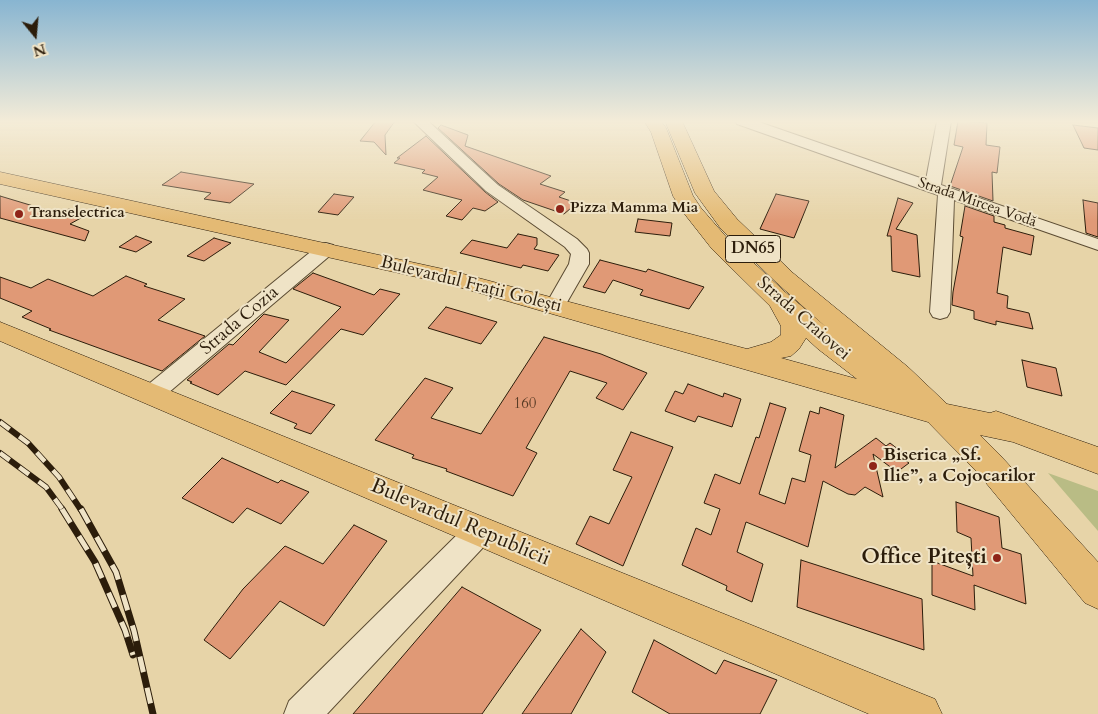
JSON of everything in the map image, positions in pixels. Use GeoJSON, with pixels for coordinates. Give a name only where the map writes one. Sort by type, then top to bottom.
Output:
{"type":"FeatureCollection","features":[{"type":"Feature","properties":{"kind":"main road","name":"Strada Craiovei"},"geometry":{"type":"LineString","coordinates":[[668,154],[677,181],[693,212],[720,244],[776,298],[862,369],[897,392],[936,413]]}},
{"type":"Feature","properties":{"kind":"main road","name":"DN65"},"geometry":{"type":"LineString","coordinates":[[688,154],[705,192],[729,224],[792,284],[898,374],[936,413],[1012,430]]}},
{"type":"Feature","properties":{"kind":"main road","name":"Bulevardul Frații Golești"},"geometry":{"type":"LineString","coordinates":[[0,178],[452,278],[936,413]]}},
{"type":"Feature","properties":{"kind":"main road"},"geometry":{"type":"LineString","coordinates":[[747,359],[781,349],[790,342],[794,335],[791,317],[776,298]]}},
{"type":"Feature","properties":{"kind":"main road","name":"Bulevardul Republicii"},"geometry":{"type":"LineString","coordinates":[[0,331],[920,714]]}},
{"type":"Feature","properties":{"kind":"main road","name":"DN65"},"geometry":{"type":"LineString","coordinates":[[898,374],[1012,430]]}},
{"type":"Feature","properties":{"kind":"main road"},"geometry":{"type":"LineString","coordinates":[[936,413],[988,463],[1098,590]]}},
{"type":"Feature","properties":{"kind":"main road"},"geometry":{"type":"LineString","coordinates":[[1012,430],[1098,461]]}},
{"type":"Feature","properties":{"kind":"street"},"geometry":{"type":"LineString","coordinates":[[456,154],[492,188],[571,243],[580,253],[579,264],[555,306]]}},
{"type":"Feature","properties":{"kind":"street","name":"Strada Mircea Vodă"},"geometry":{"type":"LineString","coordinates":[[837,154],[1098,245]]}},
{"type":"Feature","properties":{"kind":"street"},"geometry":{"type":"LineString","coordinates":[[940,312],[939,190],[942,154]]}},
{"type":"Feature","properties":{"kind":"street","name":"Strada Cozia"},"geometry":{"type":"LineString","coordinates":[[153,394],[326,249]]}},
{"type":"Feature","properties":{"kind":"street"},"geometry":{"type":"LineString","coordinates":[[302,714],[480,531]]}},
{"type":"Feature","properties":{"kind":"green space"},"geometry":{"type":"Polygon","coordinates":[[[1048,473],[1098,491],[1098,531],[1048,473]]]}},
{"type":"Feature","properties":{"kind":"building"},"geometry":{"type":"Polygon","coordinates":[[[402,154],[445,154],[498,202],[485,211],[473,208],[462,220],[446,216],[462,200],[423,190],[438,177],[422,173],[425,170],[394,163],[400,158],[397,158],[402,154]]]}},
{"type":"Feature","properties":{"kind":"building"},"geometry":{"type":"Polygon","coordinates":[[[467,154],[489,154],[551,176],[540,184],[565,192],[559,197],[577,203],[564,214],[523,200],[499,184],[467,154]]]}},
{"type":"Feature","properties":{"kind":"building"},"geometry":{"type":"Polygon","coordinates":[[[961,154],[999,154],[997,173],[992,172],[993,201],[950,186],[961,154]]]}},
{"type":"Feature","properties":{"kind":"building"},"geometry":{"type":"Polygon","coordinates":[[[181,172],[254,184],[230,203],[204,199],[211,193],[162,185],[181,172]]]}},
{"type":"Feature","properties":{"kind":"building"},"geometry":{"type":"Polygon","coordinates":[[[334,194],[354,197],[338,215],[318,212],[334,194]]]}},
{"type":"Feature","properties":{"kind":"building"},"geometry":{"type":"Polygon","coordinates":[[[776,194],[809,201],[794,238],[760,229],[776,194]]]}},
{"type":"Feature","properties":{"kind":"building"},"geometry":{"type":"Polygon","coordinates":[[[0,196],[60,214],[69,209],[88,214],[70,224],[89,231],[85,241],[0,218],[0,196]]]}},
{"type":"Feature","properties":{"kind":"building"},"geometry":{"type":"Polygon","coordinates":[[[898,198],[913,203],[896,229],[917,235],[920,277],[892,271],[891,236],[887,236],[898,198]]]}},
{"type":"Feature","properties":{"kind":"building"},"geometry":{"type":"Polygon","coordinates":[[[1083,200],[1098,203],[1098,237],[1086,233],[1083,200]]]}},
{"type":"Feature","properties":{"kind":"building"},"geometry":{"type":"Polygon","coordinates":[[[965,206],[994,216],[994,222],[1005,225],[1005,228],[1034,236],[1031,255],[1003,247],[997,293],[1008,296],[1007,308],[1029,313],[1033,329],[996,321],[996,325],[974,319],[974,311],[952,305],[963,237],[960,236],[965,206]]]}},
{"type":"Feature","properties":{"kind":"building"},"geometry":{"type":"Polygon","coordinates":[[[638,219],[672,223],[670,236],[635,232],[638,219]]]}},
{"type":"Feature","properties":{"kind":"building"},"geometry":{"type":"Polygon","coordinates":[[[518,234],[537,238],[537,245],[534,249],[559,255],[548,271],[523,265],[521,268],[460,253],[472,240],[507,248],[518,234]]]}},
{"type":"Feature","properties":{"kind":"building"},"geometry":{"type":"Polygon","coordinates":[[[136,236],[152,242],[136,252],[119,247],[136,236]]]}},
{"type":"Feature","properties":{"kind":"building"},"geometry":{"type":"Polygon","coordinates":[[[214,238],[231,243],[204,261],[187,256],[214,238]]]}},
{"type":"Feature","properties":{"kind":"building"},"geometry":{"type":"Polygon","coordinates":[[[600,260],[646,272],[648,269],[704,287],[689,309],[640,295],[643,290],[613,280],[605,293],[583,287],[600,260]]]}},
{"type":"Feature","properties":{"kind":"building"},"geometry":{"type":"Polygon","coordinates":[[[313,273],[374,295],[380,289],[400,294],[363,335],[341,329],[286,385],[245,371],[218,395],[187,380],[229,344],[233,345],[264,314],[289,320],[259,352],[286,363],[341,307],[293,289],[313,273]]]}},
{"type":"Feature","properties":{"kind":"building"},"geometry":{"type":"Polygon","coordinates":[[[126,276],[147,284],[144,286],[185,299],[158,320],[205,336],[162,371],[49,330],[51,329],[22,317],[32,311],[0,298],[0,277],[31,288],[48,279],[93,296],[126,276]]]}},
{"type":"Feature","properties":{"kind":"building"},"geometry":{"type":"Polygon","coordinates":[[[446,307],[497,322],[481,344],[428,328],[446,307]]]}},
{"type":"Feature","properties":{"kind":"building"},"geometry":{"type":"Polygon","coordinates":[[[544,337],[601,354],[647,373],[623,410],[596,398],[607,383],[570,371],[526,448],[537,453],[513,496],[446,471],[447,469],[412,458],[414,455],[375,440],[425,378],[453,388],[431,418],[481,434],[544,337]]]}},
{"type":"Feature","properties":{"kind":"building"},"geometry":{"type":"Polygon","coordinates":[[[1022,360],[1056,368],[1062,396],[1027,387],[1022,360]]]}},
{"type":"Feature","properties":{"kind":"building"},"geometry":{"type":"Polygon","coordinates":[[[688,384],[723,397],[724,393],[741,399],[732,427],[698,416],[695,422],[665,411],[675,391],[683,394],[688,384]]]}},
{"type":"Feature","properties":{"kind":"building"},"geometry":{"type":"Polygon","coordinates":[[[292,391],[335,405],[311,434],[294,428],[297,424],[270,413],[292,391]]]}},
{"type":"Feature","properties":{"kind":"building"},"geometry":{"type":"Polygon","coordinates":[[[770,403],[786,408],[759,494],[785,504],[792,478],[805,482],[811,455],[799,451],[810,411],[819,414],[820,407],[844,415],[835,468],[876,438],[886,446],[890,443],[903,453],[899,456],[909,463],[897,472],[873,454],[883,497],[865,487],[855,495],[848,494],[823,481],[808,547],[746,522],[737,552],[763,564],[752,602],[726,590],[727,586],[682,565],[696,528],[711,535],[720,509],[704,503],[715,474],[740,484],[756,437],[759,438],[770,403]]]}},
{"type":"Feature","properties":{"kind":"building"},"geometry":{"type":"Polygon","coordinates":[[[631,432],[673,447],[623,566],[576,544],[590,516],[609,524],[632,477],[613,470],[631,432]]]}},
{"type":"Feature","properties":{"kind":"building"},"geometry":{"type":"Polygon","coordinates":[[[222,458],[278,483],[281,480],[309,492],[281,524],[247,508],[233,523],[182,498],[222,458]]]}},
{"type":"Feature","properties":{"kind":"building","name":"Office Pitești"},"geometry":{"type":"Polygon","coordinates":[[[956,502],[999,517],[1002,548],[1021,554],[1026,604],[974,585],[975,610],[932,595],[932,561],[973,576],[971,538],[957,532],[956,502]]]}},
{"type":"Feature","properties":{"kind":"building"},"geometry":{"type":"Polygon","coordinates":[[[354,525],[387,541],[324,626],[280,601],[230,659],[204,640],[243,589],[285,546],[323,564],[354,525]]]}},
{"type":"Feature","properties":{"kind":"building"},"geometry":{"type":"Polygon","coordinates":[[[801,560],[922,599],[924,650],[797,607],[801,560]]]}},
{"type":"Feature","properties":{"kind":"building"},"geometry":{"type":"Polygon","coordinates":[[[462,587],[541,630],[482,714],[353,714],[462,587]]]}},
{"type":"Feature","properties":{"kind":"building"},"geometry":{"type":"Polygon","coordinates":[[[581,629],[606,652],[571,714],[522,714],[581,629]]]}},
{"type":"Feature","properties":{"kind":"building"},"geometry":{"type":"Polygon","coordinates":[[[654,640],[716,674],[724,660],[777,680],[760,714],[670,714],[632,692],[654,640]]]}},
{"type":"Feature","properties":{"kind":"railway"},"geometry":{"type":"LineString","coordinates":[[0,422],[28,443],[59,477],[81,510]]}},
{"type":"Feature","properties":{"kind":"railway"},"geometry":{"type":"LineString","coordinates":[[0,453],[46,487],[63,510]]}},
{"type":"Feature","properties":{"kind":"railway"},"geometry":{"type":"LineString","coordinates":[[62,509],[95,562],[125,630],[133,655]]}},
{"type":"Feature","properties":{"kind":"railway"},"geometry":{"type":"LineString","coordinates":[[81,509],[116,572],[134,631],[153,714]]}},
{"type":"Feature","properties":{"kind":"place","name":"Pizza Mamma Mia"},"geometry":{"type":"Point","coordinates":[560,209]}},
{"type":"Feature","properties":{"kind":"place","name":"Transelectrica"},"geometry":{"type":"Point","coordinates":[19,214]}},
{"type":"Feature","properties":{"kind":"place","name":"Biserica „Sf. Ilie”, a Cojocarilor"},"geometry":{"type":"Point","coordinates":[873,466]}},
{"type":"Feature","properties":{"kind":"place","name":"Office Pitești"},"geometry":{"type":"Point","coordinates":[997,558]}}]}
